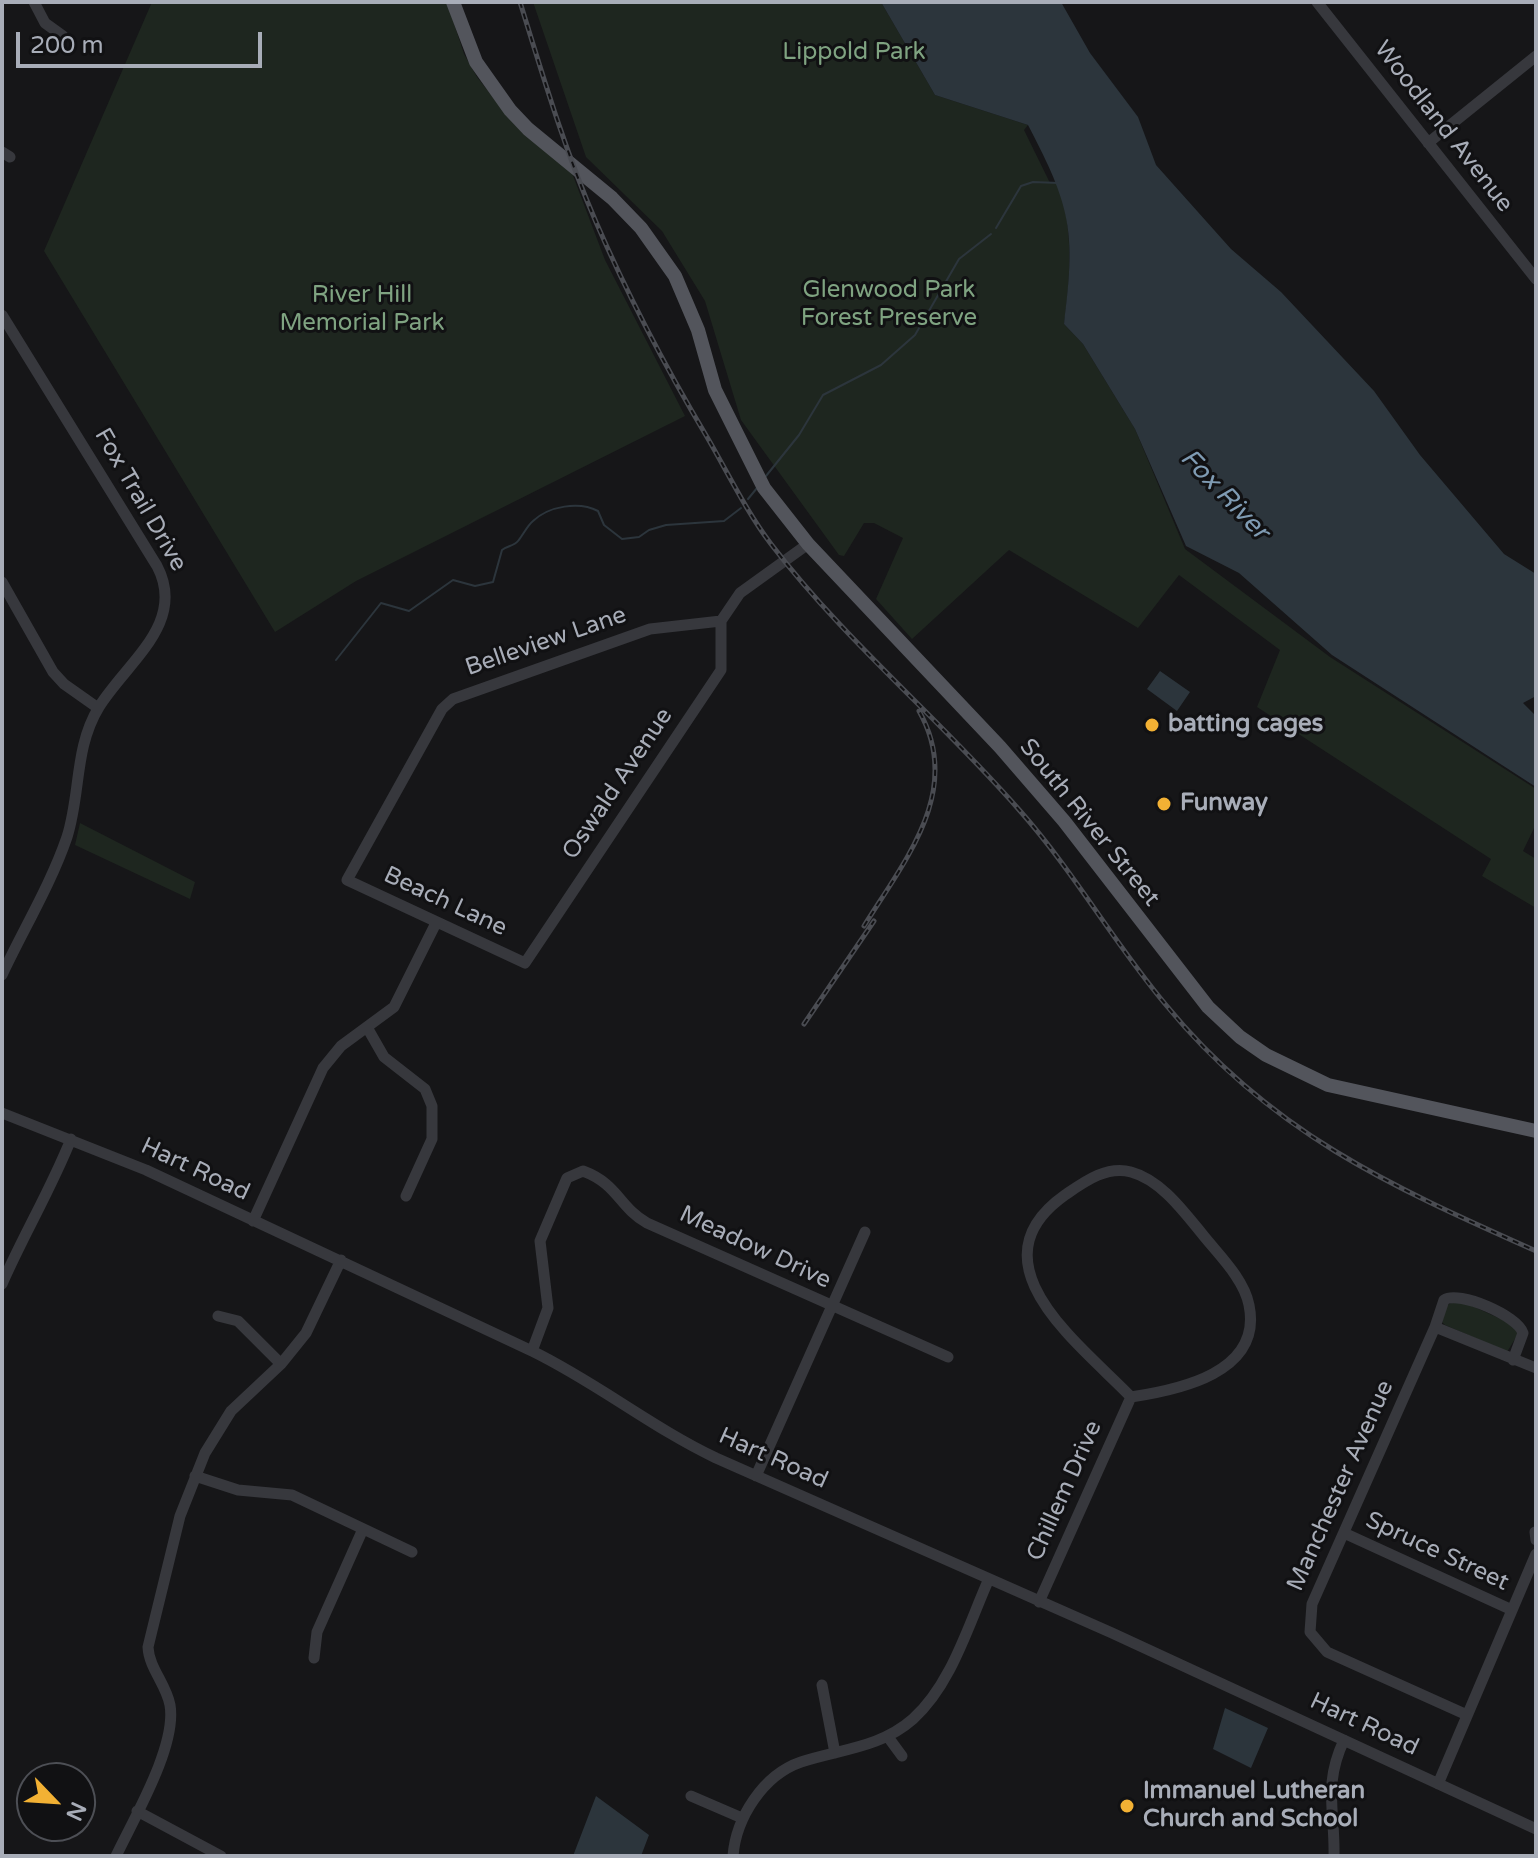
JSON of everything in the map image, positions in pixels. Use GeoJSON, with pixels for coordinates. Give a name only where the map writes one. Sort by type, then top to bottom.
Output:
{"type":"FeatureCollection","features":[{"type":"Feature","properties":{"kind":"main road","name":"South River Street"},"geometry":{"type":"LineString","coordinates":[[453,2],[476,62],[510,110],[612,198],[641,228],[675,276],[698,330],[715,390],[764,488],[808,544],[1000,747],[1083,844],[1208,1007],[1240,1037],[1283,1065],[1328,1085],[1536,1131]]}},
{"type":"Feature","properties":{"kind":"street"},"geometry":{"type":"LineString","coordinates":[[34,2],[45,23],[63,36]]}},
{"type":"Feature","properties":{"kind":"street","name":"Woodland Avenue"},"geometry":{"type":"LineString","coordinates":[[1317,2],[1536,279]]}},
{"type":"Feature","properties":{"kind":"street"},"geometry":{"type":"LineString","coordinates":[[1428,143],[1536,56]]}},
{"type":"Feature","properties":{"kind":"street","name":"Fox Trail Drive"},"geometry":{"type":"LineString","coordinates":[[2,315],[166,584],[167,608],[157,630],[98,708],[78,761],[66,840],[2,975]]}},
{"type":"Feature","properties":{"kind":"street"},"geometry":{"type":"LineString","coordinates":[[721,621],[740,593],[808,544]]}},
{"type":"Feature","properties":{"kind":"street"},"geometry":{"type":"LineString","coordinates":[[2,582],[53,672],[64,684],[98,708]]}},
{"type":"Feature","properties":{"kind":"street","name":"Belleview Lane"},"geometry":{"type":"LineString","coordinates":[[347,880],[442,709],[453,699],[650,629],[721,621]]}},
{"type":"Feature","properties":{"kind":"street","name":"Oswald Avenue"},"geometry":{"type":"LineString","coordinates":[[525,963],[721,670],[721,621]]}},
{"type":"Feature","properties":{"kind":"street","name":"Beach Lane"},"geometry":{"type":"LineString","coordinates":[[347,880],[525,963]]}},
{"type":"Feature","properties":{"kind":"street"},"geometry":{"type":"LineString","coordinates":[[253,1221],[323,1068],[341,1046],[394,1007],[436,923]]}},
{"type":"Feature","properties":{"kind":"street"},"geometry":{"type":"LineString","coordinates":[[368,1029],[384,1057],[425,1089],[432,1106],[435,1129],[406,1196]]}},
{"type":"Feature","properties":{"kind":"street","name":"Hart Road"},"geometry":{"type":"LineString","coordinates":[[2,1113],[71,1139],[341,1260],[591,1381],[682,1441],[1536,1829]]}},
{"type":"Feature","properties":{"kind":"street"},"geometry":{"type":"LineString","coordinates":[[2,1284],[29,1224],[53,1184],[71,1139]]}},
{"type":"Feature","properties":{"kind":"street"},"geometry":{"type":"LineString","coordinates":[[1119,1169],[1147,1179],[1174,1202],[1232,1272],[1249,1305],[1248,1331],[1243,1345],[1219,1372],[1201,1381],[1131,1397],[1045,1308],[1028,1274],[1031,1238],[1048,1209],[1087,1181],[1119,1169]]}},
{"type":"Feature","properties":{"kind":"street","name":"Meadow Drive"},"geometry":{"type":"LineString","coordinates":[[532,1351],[548,1308],[540,1241],[563,1187],[574,1173],[583,1171],[597,1176],[618,1192],[639,1218],[948,1357]]}},
{"type":"Feature","properties":{"kind":"street"},"geometry":{"type":"LineString","coordinates":[[756,1476],[865,1232]]}},
{"type":"Feature","properties":{"kind":"street"},"geometry":{"type":"LineString","coordinates":[[116,1856],[170,1728],[170,1703],[148,1656],[148,1640],[168,1556],[195,1476],[217,1431],[231,1411],[281,1364],[306,1333],[341,1260]]}},
{"type":"Feature","properties":{"kind":"street","name":"Manchester Avenue"},"geometry":{"type":"LineString","coordinates":[[1467,1715],[1327,1652],[1310,1632],[1312,1604],[1435,1327],[1444,1300],[1459,1295],[1520,1324],[1523,1333],[1513,1360]]}},
{"type":"Feature","properties":{"kind":"street"},"geometry":{"type":"LineString","coordinates":[[218,1316],[238,1321],[281,1364]]}},
{"type":"Feature","properties":{"kind":"street"},"geometry":{"type":"LineString","coordinates":[[1435,1327],[1536,1368]]}},
{"type":"Feature","properties":{"kind":"street","name":"Chillem Drive"},"geometry":{"type":"LineString","coordinates":[[1039,1602],[1131,1397]]}},
{"type":"Feature","properties":{"kind":"street"},"geometry":{"type":"LineString","coordinates":[[195,1476],[238,1490],[292,1495],[412,1552]]}},
{"type":"Feature","properties":{"kind":"street"},"geometry":{"type":"LineString","coordinates":[[314,1658],[317,1632],[363,1529]]}},
{"type":"Feature","properties":{"kind":"street"},"geometry":{"type":"LineString","coordinates":[[1535,1532],[1536,1540]]}},
{"type":"Feature","properties":{"kind":"street","name":"Spruce Street"},"geometry":{"type":"LineString","coordinates":[[1344,1533],[1512,1610]]}},
{"type":"Feature","properties":{"kind":"street"},"geometry":{"type":"LineString","coordinates":[[1438,1784],[1536,1554]]}},
{"type":"Feature","properties":{"kind":"street"},"geometry":{"type":"LineString","coordinates":[[733,1856],[742,1818],[766,1787],[797,1763],[856,1750],[888,1737],[914,1718],[942,1684],[988,1581]]}},
{"type":"Feature","properties":{"kind":"street"},"geometry":{"type":"LineString","coordinates":[[822,1685],[835,1753]]}},
{"type":"Feature","properties":{"kind":"street"},"geometry":{"type":"LineString","coordinates":[[888,1737],[902,1756]]}},
{"type":"Feature","properties":{"kind":"street"},"geometry":{"type":"LineString","coordinates":[[1334,1856],[1329,1797],[1331,1771],[1344,1740]]}},
{"type":"Feature","properties":{"kind":"street"},"geometry":{"type":"LineString","coordinates":[[691,1796],[742,1818]]}},
{"type":"Feature","properties":{"kind":"street"},"geometry":{"type":"LineString","coordinates":[[137,1811],[221,1856]]}},
{"type":"Feature","properties":{"kind":"green space","name":"River Hill Memorial Park"},"geometry":{"type":"Polygon","coordinates":[[[152,2],[447,2],[464,54],[477,77],[514,124],[572,173],[605,260],[685,416],[356,581],[275,632],[44,251],[152,2]]]}},
{"type":"Feature","properties":{"kind":"green space","name":"Glenwood Park Forest Preserve"},"geometry":{"type":"Polygon","coordinates":[[[533,2],[881,2],[935,95],[1028,125],[1024,130],[1050,183],[1059,183],[1064,202],[1069,253],[1064,324],[1083,344],[1135,429],[1185,549],[1330,657],[1536,789],[1536,824],[1523,851],[1536,859],[1536,908],[1482,876],[1491,859],[1257,707],[1280,650],[1179,575],[1138,628],[1009,550],[912,639],[876,599],[903,538],[874,523],[864,523],[844,556],[839,555],[741,420],[705,301],[662,231],[586,157],[533,2]]]}},
{"type":"Feature","properties":{"kind":"green space"},"geometry":{"type":"Polygon","coordinates":[[[80,823],[195,882],[190,899],[75,845],[80,823]]]}},
{"type":"Feature","properties":{"kind":"green space"},"geometry":{"type":"Polygon","coordinates":[[[1459,1300],[1514,1325],[1518,1334],[1507,1352],[1442,1322],[1447,1305],[1459,1300]]]}},
{"type":"Feature","properties":{"kind":"water","name":"Fox River"},"geometry":{"type":"Polygon","coordinates":[[[881,2],[1061,2],[1090,53],[1138,117],[1156,165],[1231,249],[1281,292],[1374,391],[1420,455],[1504,554],[1536,574],[1536,696],[1523,703],[1536,716],[1536,787],[1332,655],[1239,573],[1186,546],[1135,429],[1083,344],[1064,324],[1069,265],[1067,220],[1053,178],[1028,125],[935,95],[881,2]]]}},
{"type":"Feature","properties":{"kind":"water"},"geometry":{"type":"Polygon","coordinates":[[[1160,671],[1190,692],[1177,711],[1147,689],[1160,671]]]}},
{"type":"Feature","properties":{"kind":"water"},"geometry":{"type":"Polygon","coordinates":[[[1225,1708],[1268,1728],[1251,1768],[1213,1749],[1225,1708]]]}},
{"type":"Feature","properties":{"kind":"water"},"geometry":{"type":"Polygon","coordinates":[[[596,1796],[649,1835],[641,1856],[573,1856],[596,1796]]]}},
{"type":"Feature","properties":{"kind":"waterway"},"geometry":{"type":"LineString","coordinates":[[996,228],[1021,186],[1033,182],[1059,183]]}},
{"type":"Feature","properties":{"kind":"waterway"},"geometry":{"type":"LineString","coordinates":[[766,476],[799,435],[823,395],[881,365],[915,335],[959,259],[991,234]]}},
{"type":"Feature","properties":{"kind":"waterway"},"geometry":{"type":"LineString","coordinates":[[748,499],[757,488]]}},
{"type":"Feature","properties":{"kind":"waterway"},"geometry":{"type":"LineString","coordinates":[[336,660],[381,603],[409,611],[453,580],[475,586],[493,582],[502,550],[516,543],[531,523],[547,512],[573,506],[590,508],[598,511],[604,525],[622,539],[639,537],[666,525],[724,521],[741,508]]}},
{"type":"Feature","properties":{"kind":"railway"},"geometry":{"type":"LineString","coordinates":[[520,2],[574,168],[621,277],[662,358],[745,505],[800,580],[1021,812],[1166,1005],[1247,1088],[1290,1122],[1382,1178],[1536,1251]]}},
{"type":"Feature","properties":{"kind":"railway"},"geometry":{"type":"LineString","coordinates":[[864,926],[911,850],[932,796],[935,769],[931,740],[919,711]]}},
{"type":"Feature","properties":{"kind":"railway"},"geometry":{"type":"LineString","coordinates":[[804,1024],[874,921]]}},
{"type":"Feature","properties":{"kind":"place","name":"batting cages"},"geometry":{"type":"Point","coordinates":[1152,725]}},
{"type":"Feature","properties":{"kind":"place","name":"Funway"},"geometry":{"type":"Point","coordinates":[1164,804]}},
{"type":"Feature","properties":{"kind":"place","name":"Immanuel Lutheran Church and School"},"geometry":{"type":"Point","coordinates":[1127,1806]}},
{"type":"Feature","properties":{"kind":"park label","name":"Lippold Park"},"geometry":{"type":"Point","coordinates":[854,53]}}]}
